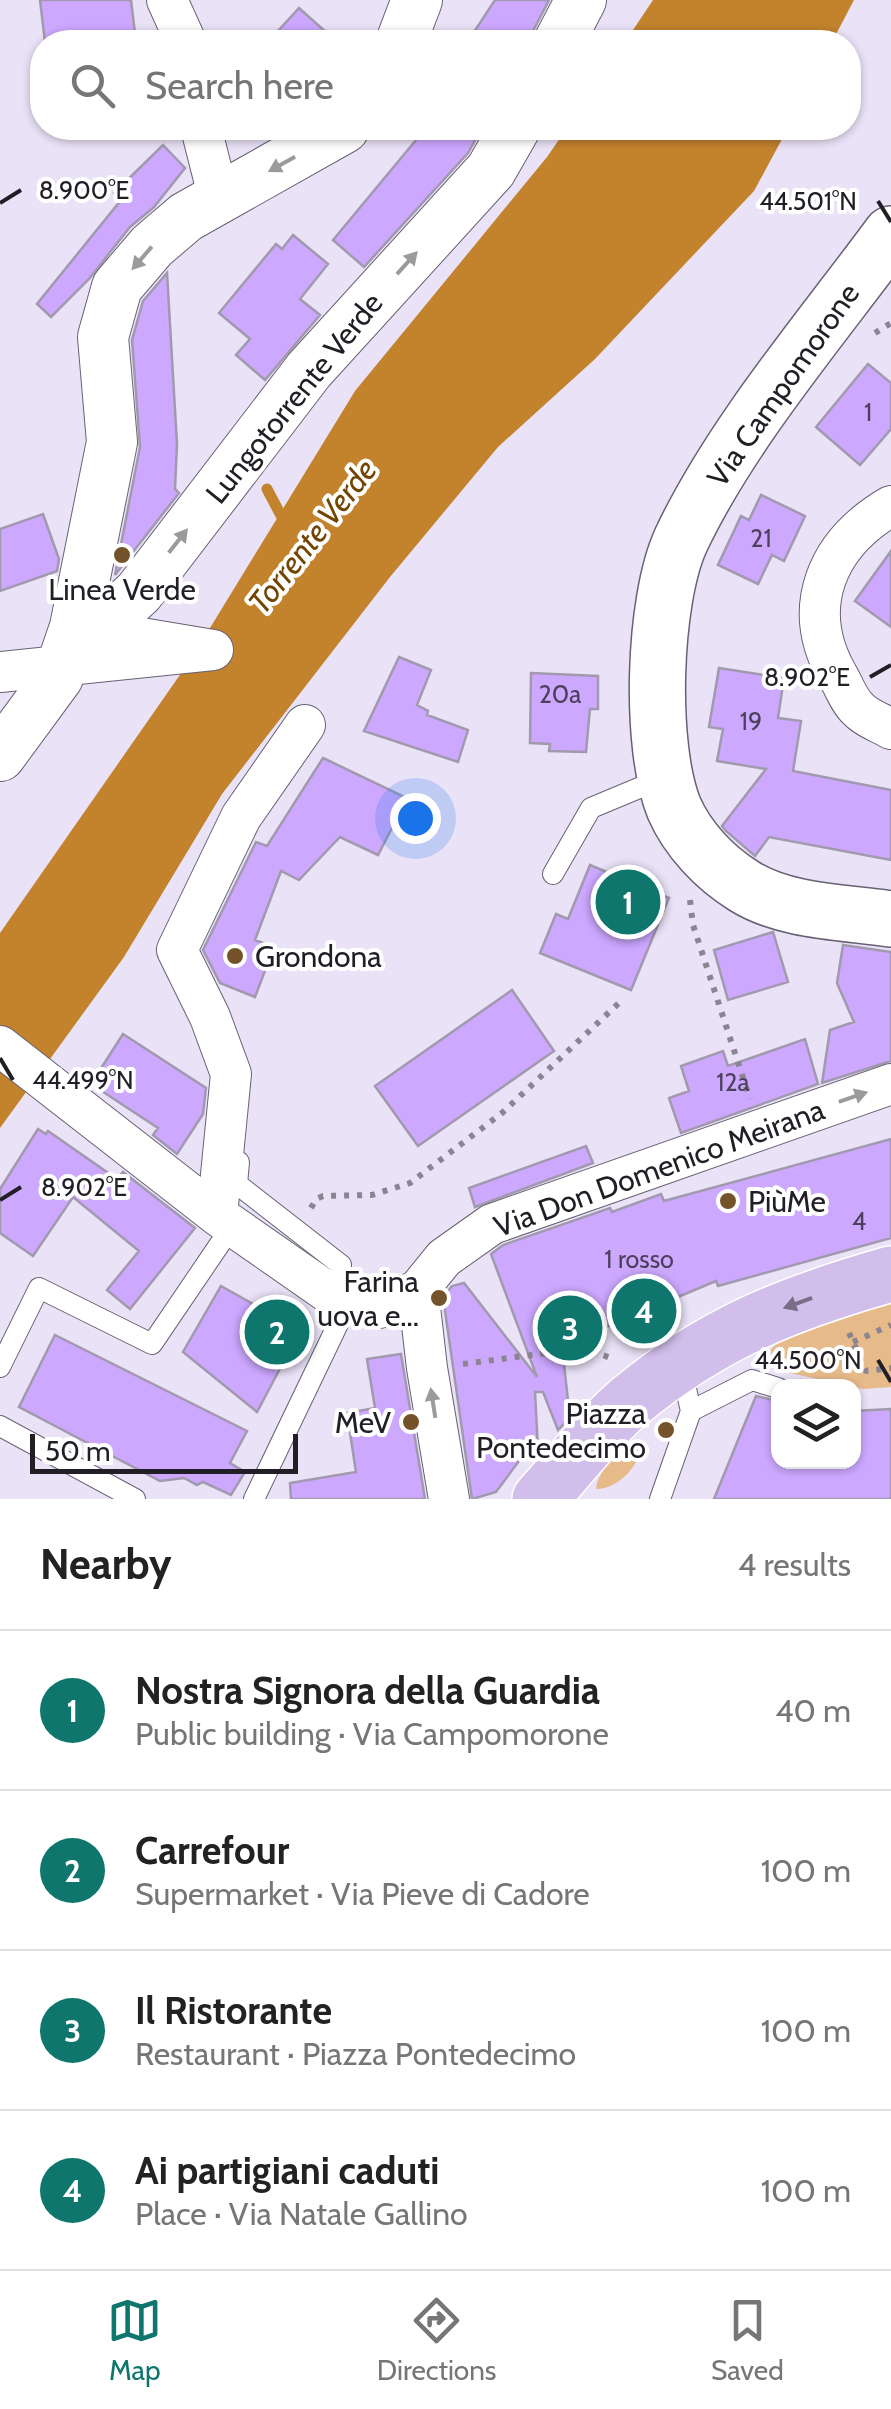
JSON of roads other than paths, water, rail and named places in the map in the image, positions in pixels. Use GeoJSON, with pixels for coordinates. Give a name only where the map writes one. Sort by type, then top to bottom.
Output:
{"type":"FeatureCollection","features":[{"type":"Feature","properties":{"kind":"main road","name":"Via Campomorone"},"geometry":{"type":"LineString","coordinates":[[891,234],[730,452],[680,543],[660,628],[657,722],[665,777],[675,810],[704,855],[745,887],[776,900],[891,919]]}},
{"type":"Feature","properties":{"kind":"main road"},"geometry":{"type":"LineString","coordinates":[[540,1499],[571,1478],[626,1404],[685,1388],[748,1324],[794,1303],[891,1274]]}},
{"type":"Feature","properties":{"kind":"street"},"geometry":{"type":"LineString","coordinates":[[168,0],[181,30]]}},
{"type":"Feature","properties":{"kind":"street"},"geometry":{"type":"LineString","coordinates":[[406,30],[417,0]]}},
{"type":"Feature","properties":{"kind":"street"},"geometry":{"type":"LineString","coordinates":[[565,30],[580,0]]}},
{"type":"Feature","properties":{"kind":"street"},"geometry":{"type":"LineString","coordinates":[[204,140],[218,199]]}},
{"type":"Feature","properties":{"kind":"street"},"geometry":{"type":"LineString","coordinates":[[0,756],[58,677],[71,646],[112,442],[103,337],[117,287],[152,246],[186,217],[323,140]]}},
{"type":"Feature","properties":{"kind":"street","name":"Lungotorrente Verde"},"geometry":{"type":"LineString","coordinates":[[71,646],[139,592],[309,370],[491,170],[508,140]]}},
{"type":"Feature","properties":{"kind":"street"},"geometry":{"type":"LineString","coordinates":[[891,506],[868,519],[831,563],[818,610],[828,657],[858,709],[891,729]]}},
{"type":"Feature","properties":{"kind":"street"},"geometry":{"type":"LineString","coordinates":[[0,672],[213,650],[71,646]]}},
{"type":"Feature","properties":{"kind":"street"},"geometry":{"type":"LineString","coordinates":[[225,1220],[231,1074],[210,1017],[178,950],[241,817],[305,725]]}},
{"type":"Feature","properties":{"kind":"street"},"geometry":{"type":"LineString","coordinates":[[0,1046],[225,1220],[344,1300],[379,1308],[418,1290],[449,1499]]}},
{"type":"Feature","properties":{"kind":"street","name":"Via Don Domenico Meirana"},"geometry":{"type":"LineString","coordinates":[[418,1290],[444,1258],[492,1224],[891,1084]]}},
{"type":"Feature","properties":{"kind":"lane"},"geometry":{"type":"LineString","coordinates":[[553,874],[591,808],[665,777]]}},
{"type":"Feature","properties":{"kind":"lane"},"geometry":{"type":"LineString","coordinates":[[244,1108],[237,1184],[340,1264],[344,1300],[254,1499]]}},
{"type":"Feature","properties":{"kind":"lane"},"geometry":{"type":"LineString","coordinates":[[0,1367],[39,1288],[152,1344],[225,1220]]}},
{"type":"Feature","properties":{"kind":"lane"},"geometry":{"type":"LineString","coordinates":[[660,1499],[685,1388],[752,1380],[771,1386]]}},
{"type":"Feature","properties":{"kind":"lane"},"geometry":{"type":"LineString","coordinates":[[0,1426],[135,1499]]}},
{"type":"Feature","properties":{"kind":"water"},"geometry":{"type":"Polygon","coordinates":[[[653,0],[854,0],[838,30],[633,30],[653,0]]]}},
{"type":"Feature","properties":{"kind":"water","name":"Torrente Verde"},"geometry":{"type":"Polygon","coordinates":[[[559,140],[782,140],[754,191],[595,359],[498,447],[390,577],[222,794],[124,957],[0,1128],[0,933],[191,659],[355,391],[559,140]]]}},
{"type":"Feature","properties":{"kind":"waterway","name":"Torrente Verde"},"geometry":{"type":"LineString","coordinates":[[267,489],[286,525]]}},
{"type":"Feature","properties":{"kind":"place","name":"Linea Verde"},"geometry":{"type":"Point","coordinates":[122,555]}},
{"type":"Feature","properties":{"kind":"place","name":"Nostra Signora della Guardia"},"geometry":{"type":"Point","coordinates":[628,902]}},
{"type":"Feature","properties":{"kind":"place","name":"Grondona"},"geometry":{"type":"Point","coordinates":[235,956]}},
{"type":"Feature","properties":{"kind":"place","name":"PiùMe"},"geometry":{"type":"Point","coordinates":[728,1201]}},
{"type":"Feature","properties":{"kind":"place","name":"Farina uova e..."},"geometry":{"type":"Point","coordinates":[439,1298]}},
{"type":"Feature","properties":{"kind":"place","name":"Ai partigiani caduti"},"geometry":{"type":"Point","coordinates":[644,1311]}},
{"type":"Feature","properties":{"kind":"place","name":"Il Ristorante"},"geometry":{"type":"Point","coordinates":[570,1328]}},
{"type":"Feature","properties":{"kind":"place","name":"Carrefour"},"geometry":{"type":"Point","coordinates":[277,1332]}},
{"type":"Feature","properties":{"kind":"place","name":"MeV"},"geometry":{"type":"Point","coordinates":[411,1422]}},
{"type":"Feature","properties":{"kind":"place","name":"Piazza Pontedecimo"},"geometry":{"type":"Point","coordinates":[666,1430]}}]}
